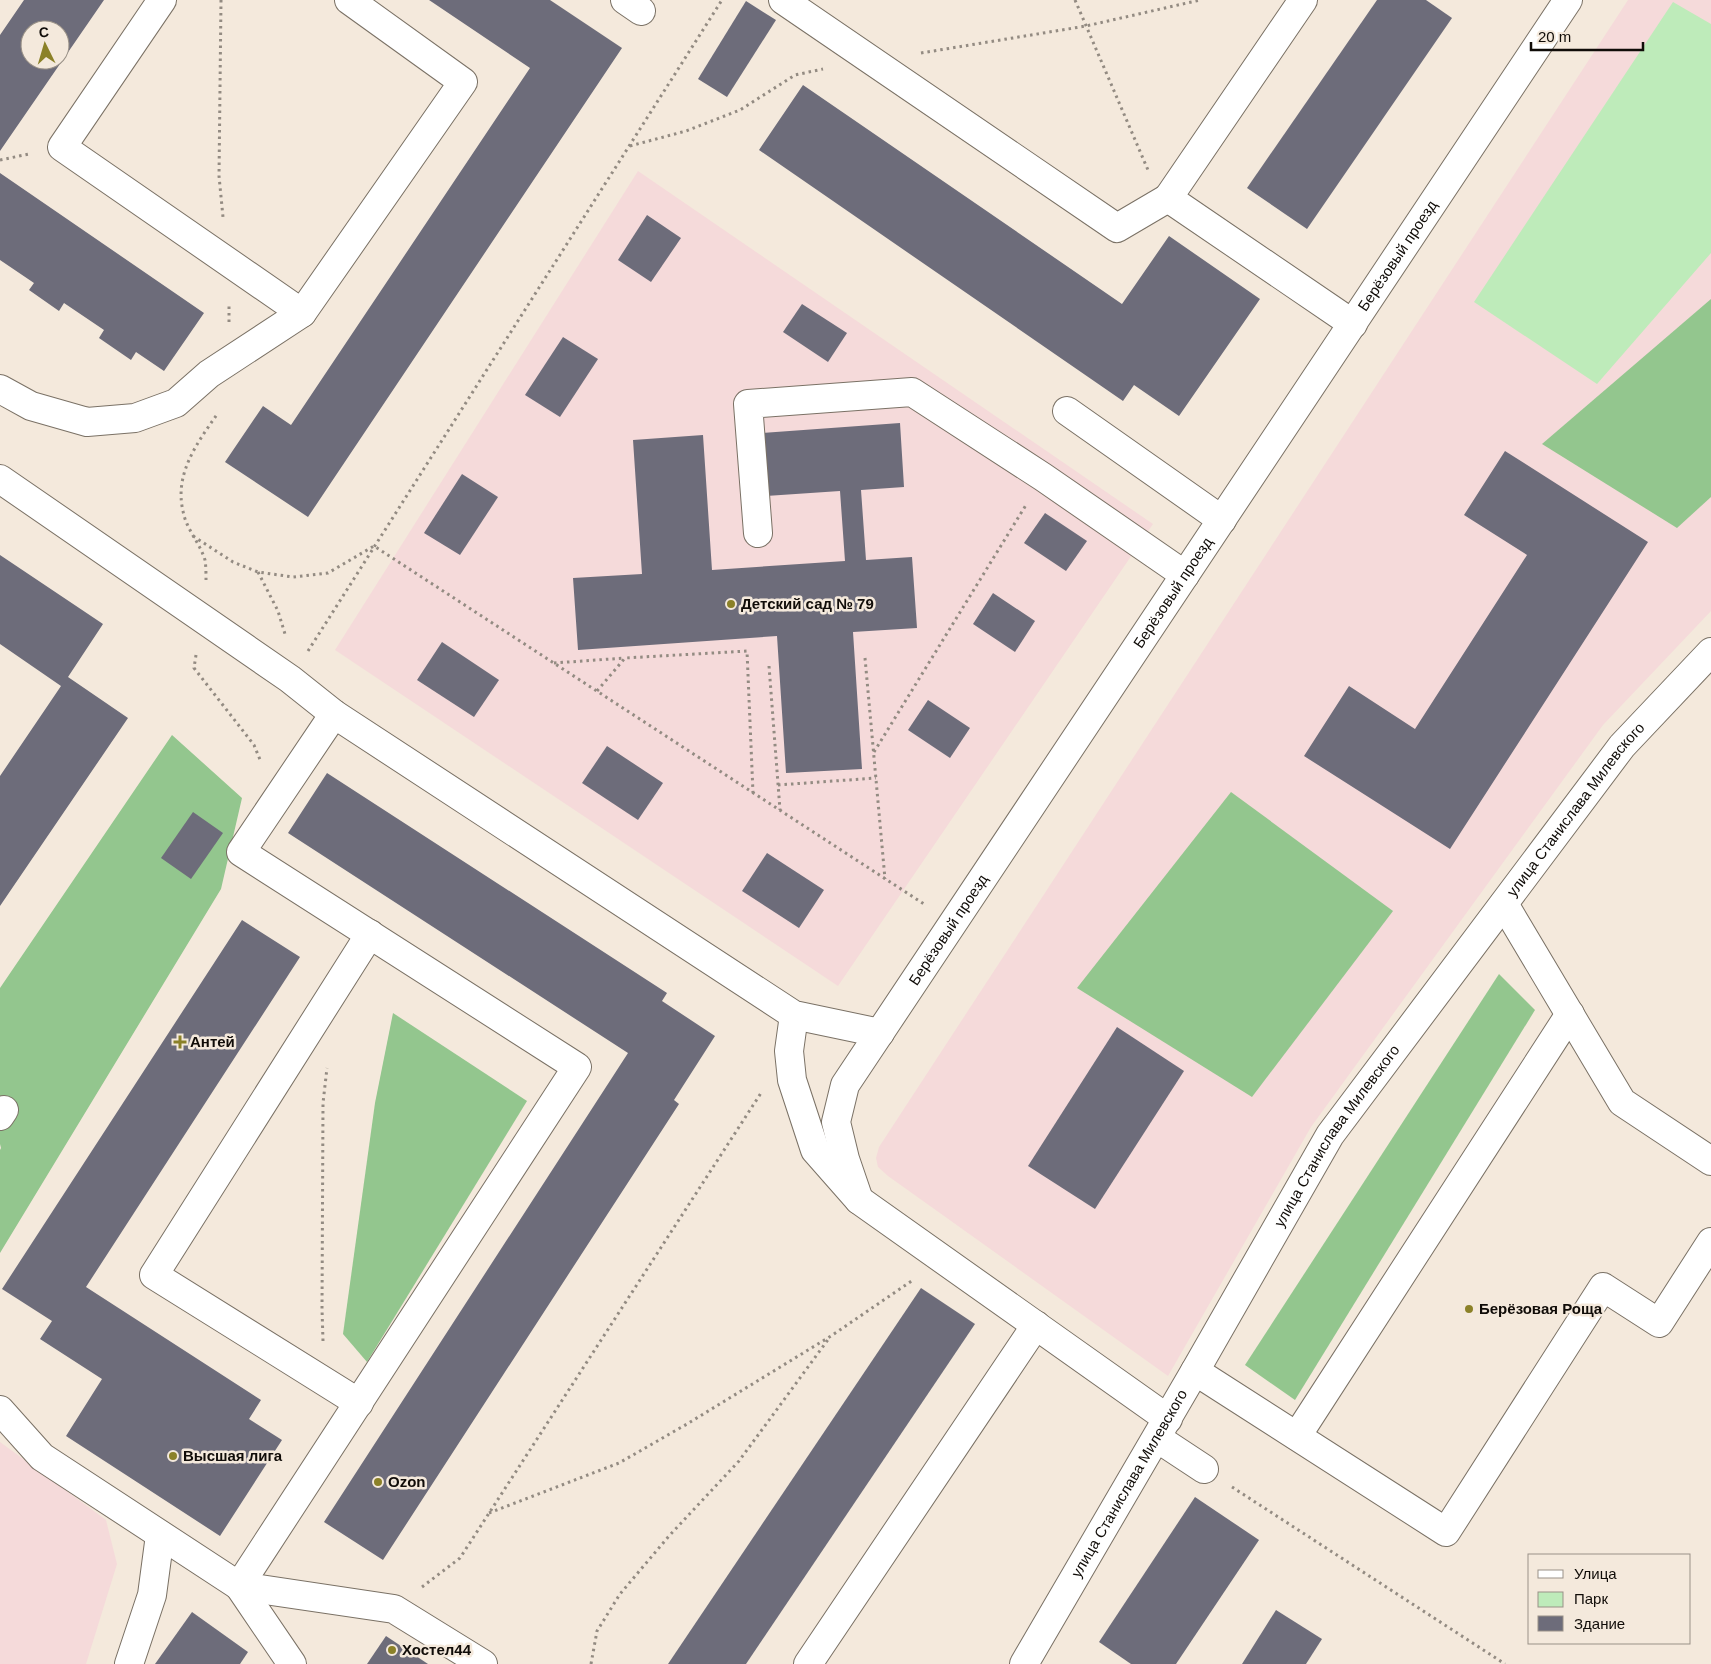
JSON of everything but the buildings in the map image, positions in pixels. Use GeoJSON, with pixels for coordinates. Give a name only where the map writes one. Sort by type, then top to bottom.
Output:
{"type":"FeatureCollection","features":[{"type":"Feature","properties":{"kind":"street"},"geometry":{"type":"LineString","coordinates":[[162,0],[62,147],[302,313]]}},
{"type":"Feature","properties":{"kind":"street"},"geometry":{"type":"LineString","coordinates":[[0,389],[31,406],[87,422],[135,418],[176,403],[209,374],[302,313],[463,82],[349,0]]}},
{"type":"Feature","properties":{"kind":"street"},"geometry":{"type":"LineString","coordinates":[[783,0],[1117,228],[1168,198],[1303,0]]}},
{"type":"Feature","properties":{"kind":"street","name":"Берёзовый проезд"},"geometry":{"type":"LineString","coordinates":[[859,1200],[845,1160],[836,1122],[845,1085],[1568,0]]}},
{"type":"Feature","properties":{"kind":"street"},"geometry":{"type":"LineString","coordinates":[[1168,198],[1353,324]]}},
{"type":"Feature","properties":{"kind":"street"},"geometry":{"type":"LineString","coordinates":[[758,533],[748,404],[912,392],[1043,476],[1185,575]]}},
{"type":"Feature","properties":{"kind":"street"},"geometry":{"type":"LineString","coordinates":[[1067,411],[1222,520]]}},
{"type":"Feature","properties":{"kind":"street"},"geometry":{"type":"LineString","coordinates":[[0,479],[290,679],[334,714],[794,1015],[880,1033]]}},
{"type":"Feature","properties":{"kind":"street","name":"улица Станислава Милевского"},"geometry":{"type":"LineString","coordinates":[[1024,1664],[1196,1371],[1330,1135],[1622,746],[1711,652]]}},
{"type":"Feature","properties":{"kind":"street"},"geometry":{"type":"LineString","coordinates":[[239,1586],[577,1067],[241,852],[334,714]]}},
{"type":"Feature","properties":{"kind":"street"},"geometry":{"type":"LineString","coordinates":[[1504,904],[1622,1102],[1711,1161]]}},
{"type":"Feature","properties":{"kind":"street"},"geometry":{"type":"LineString","coordinates":[[359,1403],[154,1275],[370,934]]}},
{"type":"Feature","properties":{"kind":"street"},"geometry":{"type":"LineString","coordinates":[[1297,1436],[1570,1014]]}},
{"type":"Feature","properties":{"kind":"street"},"geometry":{"type":"LineString","coordinates":[[794,1015],[789,1050],[792,1080],[815,1150],[859,1200],[1036,1325],[1162,1428],[1204,1469]]}},
{"type":"Feature","properties":{"kind":"street"},"geometry":{"type":"LineString","coordinates":[[1196,1371],[1446,1532],[1603,1287],[1659,1323],[1711,1242]]}},
{"type":"Feature","properties":{"kind":"street"},"geometry":{"type":"LineString","coordinates":[[808,1664],[1036,1325]]}},
{"type":"Feature","properties":{"kind":"street"},"geometry":{"type":"LineString","coordinates":[[0,1410],[42,1457],[239,1586],[292,1664]]}},
{"type":"Feature","properties":{"kind":"street"},"geometry":{"type":"LineString","coordinates":[[129,1664],[152,1595],[160,1535]]}},
{"type":"Feature","properties":{"kind":"street"},"geometry":{"type":"LineString","coordinates":[[239,1586],[394,1608],[483,1664]]}},
{"type":"Feature","properties":{"kind":"path"},"geometry":{"type":"LineString","coordinates":[[290,679],[722,0]]}},
{"type":"Feature","properties":{"kind":"path"},"geometry":{"type":"LineString","coordinates":[[1076,0],[1149,172],[1168,198]]}},
{"type":"Feature","properties":{"kind":"path"},"geometry":{"type":"LineString","coordinates":[[874,752],[1043,476]]}},
{"type":"Feature","properties":{"kind":"path"},"geometry":{"type":"LineString","coordinates":[[193,536],[233,562],[258,572],[293,577],[328,573],[374,546]]}},
{"type":"Feature","properties":{"kind":"path"},"geometry":{"type":"LineString","coordinates":[[374,546],[924,904]]}},
{"type":"Feature","properties":{"kind":"path"},"geometry":{"type":"LineString","coordinates":[[258,572],[278,611],[289,647],[290,679]]}},
{"type":"Feature","properties":{"kind":"path"},"geometry":{"type":"LineString","coordinates":[[554,663],[747,651],[753,793]]}},
{"type":"Feature","properties":{"kind":"path"},"geometry":{"type":"LineString","coordinates":[[597,691],[625,658]]}},
{"type":"Feature","properties":{"kind":"path"},"geometry":{"type":"LineString","coordinates":[[866,658],[885,878]]}},
{"type":"Feature","properties":{"kind":"path"},"geometry":{"type":"LineString","coordinates":[[769,666],[780,810]]}},
{"type":"Feature","properties":{"kind":"path"},"geometry":{"type":"LineString","coordinates":[[778,785],[876,778]]}},
{"type":"Feature","properties":{"kind":"path"},"geometry":{"type":"LineString","coordinates":[[394,1608],[460,1558],[789,1050]]}},
{"type":"Feature","properties":{"kind":"path"},"geometry":{"type":"LineString","coordinates":[[488,1514],[619,1463],[831,1336],[918,1276],[957,1269]]}},
{"type":"Feature","properties":{"kind":"path"},"geometry":{"type":"LineString","coordinates":[[591,1664],[597,1631],[620,1594],[669,1536],[739,1461],[831,1336]]}},
{"type":"Feature","properties":{"kind":"path"},"geometry":{"type":"LineString","coordinates":[[1204,1469],[1505,1664]]}},
{"type":"Feature","properties":{"kind":"shaded area"},"geometry":{"type":"Polygon","coordinates":[[[1628,0],[1711,0],[1711,611],[1603,725],[1311,1127],[1168,1376],[888,1176],[878,1167],[876,1158],[879,1147],[1628,0]]]}},
{"type":"Feature","properties":{"kind":"shaded area","name":"Детский сад № 79"},"geometry":{"type":"Polygon","coordinates":[[[638,171],[1153,524],[838,986],[335,650],[638,171]]]}},
{"type":"Feature","properties":{"kind":"shaded area"},"geometry":{"type":"Polygon","coordinates":[[[0,1442],[106,1520],[117,1564],[86,1664],[0,1664],[0,1442]]]}},
{"type":"Feature","properties":{"kind":"green space"},"geometry":{"type":"Polygon","coordinates":[[[1673,2],[1711,24],[1711,253],[1597,384],[1474,302],[1673,2]]]}},
{"type":"Feature","properties":{"kind":"green space"},"geometry":{"type":"Polygon","coordinates":[[[1711,299],[1711,497],[1677,528],[1542,444],[1711,299]]]}},
{"type":"Feature","properties":{"kind":"green space"},"geometry":{"type":"Polygon","coordinates":[[[172,735],[242,798],[221,889],[0,1253],[0,988],[172,735]]]}},
{"type":"Feature","properties":{"kind":"green space"},"geometry":{"type":"Polygon","coordinates":[[[1231,792],[1393,911],[1252,1097],[1077,988],[1231,792]]]}},
{"type":"Feature","properties":{"kind":"green space"},"geometry":{"type":"Polygon","coordinates":[[[1499,974],[1535,1010],[1295,1400],[1245,1365],[1499,974]]]}},
{"type":"Feature","properties":{"kind":"green space"},"geometry":{"type":"Polygon","coordinates":[[[393,1013],[527,1101],[367,1362],[343,1334],[375,1103],[393,1013]]]}},
{"type":"Feature","properties":{"kind":"place","name":"Детский сад № 79"},"geometry":{"type":"Point","coordinates":[731,604]}},
{"type":"Feature","properties":{"kind":"place","name":"Антей"},"geometry":{"type":"Point","coordinates":[180,1042]}},
{"type":"Feature","properties":{"kind":"place","name":"Берёзовая Роща"},"geometry":{"type":"Point","coordinates":[1469,1309]}},
{"type":"Feature","properties":{"kind":"place","name":"Высшая лига"},"geometry":{"type":"Point","coordinates":[173,1456]}},
{"type":"Feature","properties":{"kind":"place","name":"Ozon"},"geometry":{"type":"Point","coordinates":[378,1482]}},
{"type":"Feature","properties":{"kind":"place","name":"Хостел44"},"geometry":{"type":"Point","coordinates":[392,1650]}}]}
